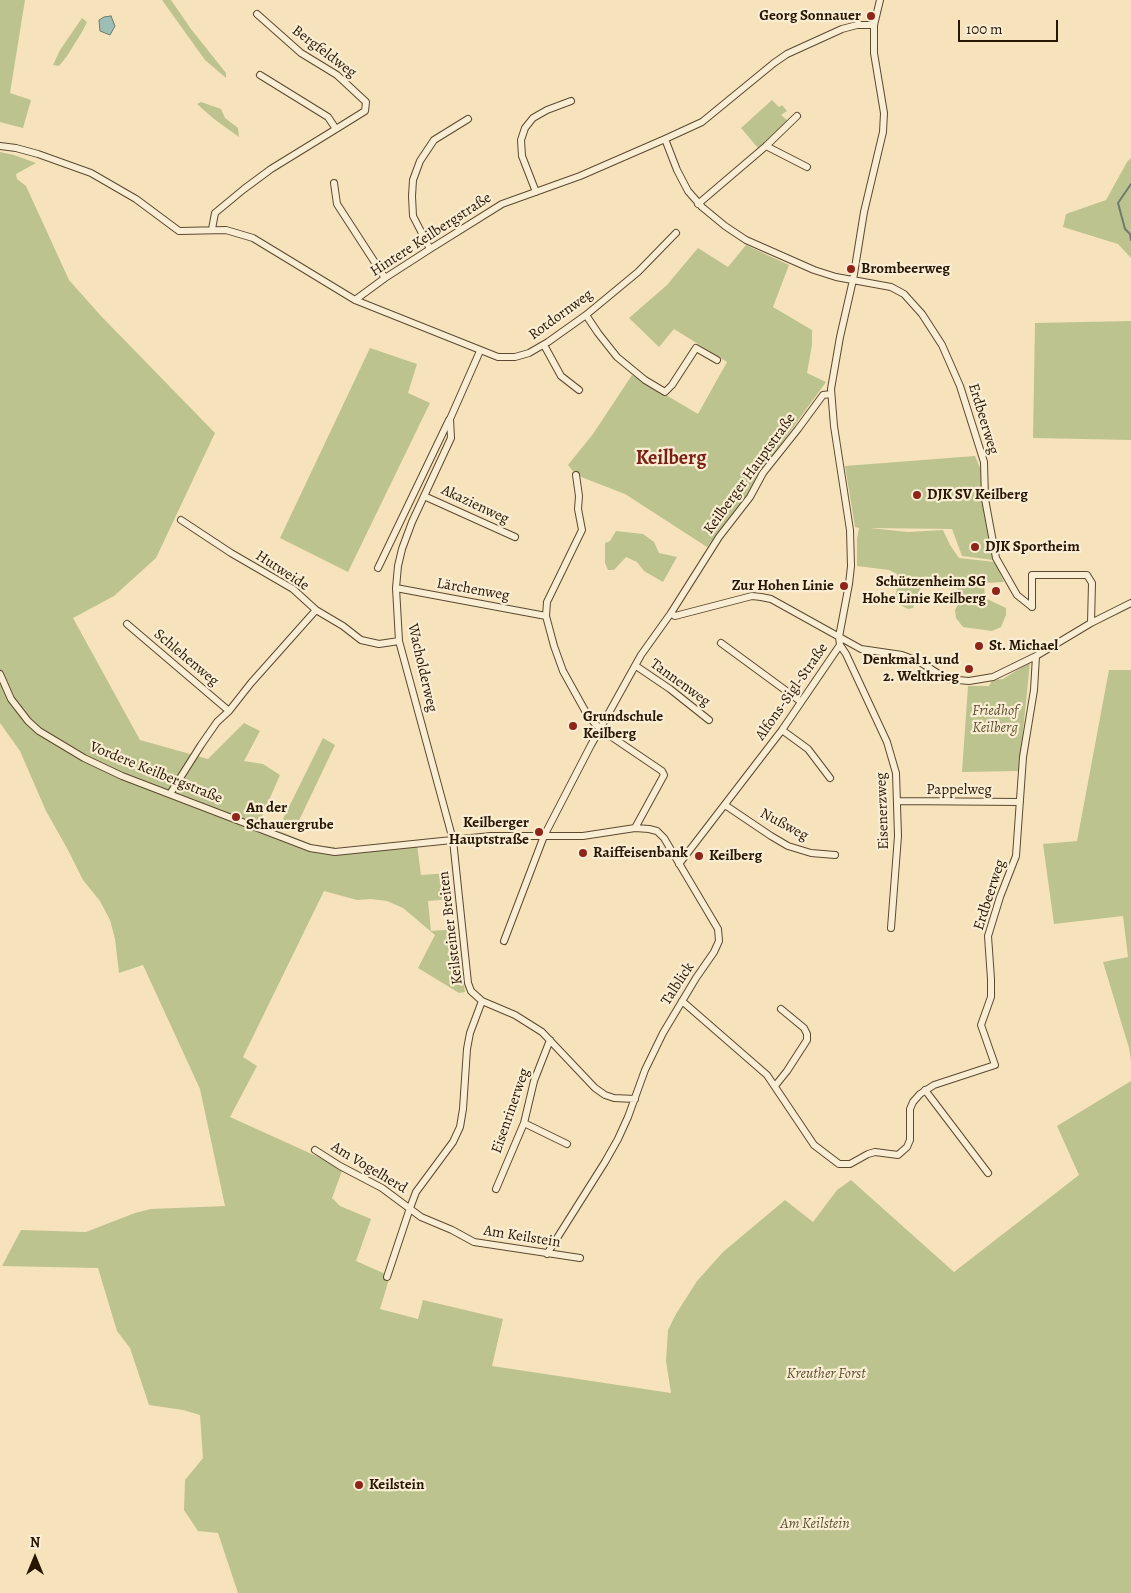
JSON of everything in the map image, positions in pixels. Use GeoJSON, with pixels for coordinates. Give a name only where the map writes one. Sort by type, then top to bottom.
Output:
{"type":"FeatureCollection","features":[{"type":"Feature","properties":{"kind":"street"},"geometry":{"type":"LineString","coordinates":[[831,391],[840,337],[853,280],[864,212],[883,132],[884,113],[874,53],[874,25],[880,0]]}},
{"type":"Feature","properties":{"kind":"street","name":"Bergfeldweg"},"geometry":{"type":"LineString","coordinates":[[212,230],[215,213],[244,189],[271,169],[365,111],[366,102],[337,75],[301,53],[257,14]]}},
{"type":"Feature","properties":{"kind":"street","name":"Hintere Keilbergstraße"},"geometry":{"type":"LineString","coordinates":[[355,300],[430,248],[502,204],[580,176],[666,140],[702,122],[787,54],[842,29],[857,25],[874,25]]}},
{"type":"Feature","properties":{"kind":"street"},"geometry":{"type":"LineString","coordinates":[[260,75],[328,117],[336,129]]}},
{"type":"Feature","properties":{"kind":"street"},"geometry":{"type":"LineString","coordinates":[[536,192],[522,156],[521,140],[525,128],[533,118],[547,110],[571,101]]}},
{"type":"Feature","properties":{"kind":"street"},"geometry":{"type":"LineString","coordinates":[[698,204],[766,146],[797,116]]}},
{"type":"Feature","properties":{"kind":"street"},"geometry":{"type":"LineString","coordinates":[[430,248],[414,216],[413,180],[420,160],[434,140],[468,119]]}},
{"type":"Feature","properties":{"kind":"street"},"geometry":{"type":"LineString","coordinates":[[666,140],[676,170],[688,191],[698,204],[724,226],[746,240],[814,270],[853,280]]}},
{"type":"Feature","properties":{"kind":"street"},"geometry":{"type":"LineString","coordinates":[[0,146],[38,154],[91,173],[136,199],[179,232],[226,230],[253,238],[355,300]]}},
{"type":"Feature","properties":{"kind":"street"},"geometry":{"type":"LineString","coordinates":[[766,146],[807,167]]}},
{"type":"Feature","properties":{"kind":"street"},"geometry":{"type":"LineString","coordinates":[[334,183],[337,204],[385,278]]}},
{"type":"Feature","properties":{"kind":"street","name":"Rotdornweg"},"geometry":{"type":"LineString","coordinates":[[355,300],[498,358],[515,357],[529,353],[544,345],[586,314],[638,272],[676,233]]}},
{"type":"Feature","properties":{"kind":"street","name":"Erdbeerweg"},"geometry":{"type":"LineString","coordinates":[[853,280],[891,287],[904,294],[922,314],[942,344],[960,386],[984,462],[985,499],[996,558],[1017,595],[1032,607],[1032,576],[1087,575],[1092,583],[1091,623]]}},
{"type":"Feature","properties":{"kind":"street"},"geometry":{"type":"LineString","coordinates":[[586,314],[617,357],[645,380],[665,392],[672,385],[696,348],[717,360]]}},
{"type":"Feature","properties":{"kind":"street"},"geometry":{"type":"LineString","coordinates":[[544,345],[561,376],[579,390]]}},
{"type":"Feature","properties":{"kind":"street","name":"Wacholderweg"},"geometry":{"type":"LineString","coordinates":[[378,568],[450,419],[480,350]]}},
{"type":"Feature","properties":{"kind":"street","name":"Keilberger Hauptstraße"},"geometry":{"type":"LineString","coordinates":[[504,941],[544,836],[641,655],[671,614],[719,537],[750,496],[763,473],[798,430],[823,395],[831,391]]}},
{"type":"Feature","properties":{"kind":"street","name":"Alfons-Sigl-Straße"},"geometry":{"type":"LineString","coordinates":[[679,864],[782,730],[840,645],[851,566],[850,530],[834,426],[831,391]]}},
{"type":"Feature","properties":{"kind":"street","name":"Wacholderweg"},"geometry":{"type":"LineString","coordinates":[[450,419],[451,438],[412,522],[402,549],[396,588],[399,641],[453,840]]}},
{"type":"Feature","properties":{"kind":"street"},"geometry":{"type":"LineString","coordinates":[[576,475],[579,496],[578,509],[582,530],[547,602],[546,616],[563,671],[588,716],[600,729],[662,771],[664,775],[635,828]]}},
{"type":"Feature","properties":{"kind":"street","name":"Akazienweg"},"geometry":{"type":"LineString","coordinates":[[424,496],[515,537]]}},
{"type":"Feature","properties":{"kind":"street","name":"Hutweide"},"geometry":{"type":"LineString","coordinates":[[181,520],[231,553],[293,589],[316,610],[343,626],[361,640],[379,644],[399,641]]}},
{"type":"Feature","properties":{"kind":"street","name":"Lärchenweg"},"geometry":{"type":"LineString","coordinates":[[396,588],[546,616]]}},
{"type":"Feature","properties":{"kind":"street"},"geometry":{"type":"LineString","coordinates":[[671,614],[675,616],[752,596],[762,596],[771,599],[860,649],[902,655],[918,661],[948,679],[969,681],[993,677],[1036,656],[1091,623],[1131,603]]}},
{"type":"Feature","properties":{"kind":"street"},"geometry":{"type":"LineString","coordinates":[[170,794],[217,722],[229,711],[251,683],[316,610]]}},
{"type":"Feature","properties":{"kind":"street","name":"Schlehenweg"},"geometry":{"type":"LineString","coordinates":[[127,624],[229,711]]}},
{"type":"Feature","properties":{"kind":"street"},"geometry":{"type":"LineString","coordinates":[[721,643],[800,702]]}},
{"type":"Feature","properties":{"kind":"street","name":"Eisenerzweg"},"geometry":{"type":"LineString","coordinates":[[840,645],[887,742],[896,773],[898,836],[892,928]]}},
{"type":"Feature","properties":{"kind":"street","name":"Erdbeerweg"},"geometry":{"type":"LineString","coordinates":[[925,1090],[934,1085],[995,1065],[981,1025],[991,997],[988,936],[1000,897],[1016,856],[1023,757],[1034,690],[1036,656]]}},
{"type":"Feature","properties":{"kind":"street","name":"Tannenweg"},"geometry":{"type":"LineString","coordinates":[[636,666],[670,688],[709,720]]}},
{"type":"Feature","properties":{"kind":"street","name":"Vordere Keilbergstraße"},"geometry":{"type":"LineString","coordinates":[[0,674],[11,699],[19,711],[39,731],[84,758],[122,776],[310,848],[335,852],[506,835],[544,836]]}},
{"type":"Feature","properties":{"kind":"street"},"geometry":{"type":"LineString","coordinates":[[782,730],[808,749],[830,778]]}},
{"type":"Feature","properties":{"kind":"street","name":"Pappelweg"},"geometry":{"type":"LineString","coordinates":[[898,801],[1020,802]]}},
{"type":"Feature","properties":{"kind":"street","name":"Nußweg"},"geometry":{"type":"LineString","coordinates":[[725,805],[788,846],[811,853],[835,856]]}},
{"type":"Feature","properties":{"kind":"street","name":"Talblick"},"geometry":{"type":"LineString","coordinates":[[544,836],[583,836],[635,828],[657,831],[664,838],[718,929],[719,934],[719,940],[714,952],[682,1001],[656,1046],[618,1139],[606,1162],[547,1254]]}},
{"type":"Feature","properties":{"kind":"street","name":"Keilsteiner Breiten"},"geometry":{"type":"LineString","coordinates":[[453,840],[468,983],[471,991],[482,1001]]}},
{"type":"Feature","properties":{"kind":"street"},"geometry":{"type":"LineString","coordinates":[[387,1277],[416,1192],[453,1142],[460,1127],[467,1049],[470,1033],[482,1001],[531,1024],[550,1040],[595,1088],[605,1095],[614,1098],[635,1099]]}},
{"type":"Feature","properties":{"kind":"street"},"geometry":{"type":"LineString","coordinates":[[682,1001],[767,1075],[814,1146],[839,1164],[846,1165],[875,1152],[898,1155],[907,1147],[910,1140],[910,1109],[912,1102],[925,1090],[988,1173]]}},
{"type":"Feature","properties":{"kind":"street"},"geometry":{"type":"LineString","coordinates":[[775,1086],[807,1040],[804,1028],[781,1009]]}},
{"type":"Feature","properties":{"kind":"street","name":"Eisenrinerweg"},"geometry":{"type":"LineString","coordinates":[[496,1189],[524,1122],[534,1080],[550,1040]]}},
{"type":"Feature","properties":{"kind":"street"},"geometry":{"type":"LineString","coordinates":[[524,1122],[568,1144]]}},
{"type":"Feature","properties":{"kind":"street","name":"Am Vogelherd"},"geometry":{"type":"LineString","coordinates":[[315,1150],[340,1166],[382,1188],[410,1208]]}},
{"type":"Feature","properties":{"kind":"street","name":"Am Keilstein"},"geometry":{"type":"LineString","coordinates":[[410,1208],[421,1217],[474,1242],[580,1258]]}},
{"type":"Feature","properties":{"kind":"green space"},"geometry":{"type":"Polygon","coordinates":[[[0,0],[25,0],[10,93],[31,100],[23,128],[0,122],[0,0]]]}},
{"type":"Feature","properties":{"kind":"green space"},"geometry":{"type":"Polygon","coordinates":[[[162,0],[171,0],[226,73],[226,78],[205,60],[162,0]]]}},
{"type":"Feature","properties":{"kind":"green space"},"geometry":{"type":"Polygon","coordinates":[[[82,18],[87,22],[82,32],[59,66],[53,65],[60,50],[82,18]]]}},
{"type":"Feature","properties":{"kind":"green space"},"geometry":{"type":"Polygon","coordinates":[[[772,100],[779,107],[782,105],[787,111],[781,115],[788,121],[758,148],[741,128],[772,100]]]}},
{"type":"Feature","properties":{"kind":"green space"},"geometry":{"type":"Polygon","coordinates":[[[201,102],[221,109],[225,118],[238,128],[239,137],[197,104],[201,102]]]}},
{"type":"Feature","properties":{"kind":"green space","name":"Kreuther Forst"},"geometry":{"type":"Polygon","coordinates":[[[0,152],[36,163],[16,174],[17,179],[26,186],[69,280],[101,316],[215,433],[156,558],[114,596],[73,618],[140,740],[208,759],[244,723],[260,731],[244,761],[263,764],[280,775],[259,823],[314,845],[335,847],[333,853],[417,845],[421,875],[449,873],[452,899],[428,901],[431,931],[456,929],[465,992],[459,993],[418,968],[435,935],[403,908],[387,901],[357,900],[324,891],[243,1057],[257,1066],[230,1117],[325,1160],[342,1171],[332,1198],[340,1206],[371,1219],[356,1261],[390,1276],[380,1309],[418,1319],[423,1300],[503,1319],[492,1366],[671,1393],[666,1361],[668,1330],[676,1314],[697,1281],[723,1252],[785,1200],[813,1222],[837,1190],[851,1180],[954,1272],[1079,1175],[1057,1126],[1131,1081],[1131,1593],[238,1593],[218,1533],[198,1531],[184,1510],[185,1480],[203,1458],[200,1415],[183,1410],[149,1405],[130,1348],[117,1331],[98,1268],[2,1266],[21,1230],[86,1232],[135,1213],[151,1209],[225,1206],[200,1089],[143,965],[119,973],[115,939],[110,920],[100,901],[83,880],[46,811],[20,751],[0,723],[0,152]]]}},
{"type":"Feature","properties":{"kind":"green space"},"geometry":{"type":"Polygon","coordinates":[[[1131,158],[1131,258],[1118,244],[1063,227],[1066,214],[1106,200],[1131,158]]]}},
{"type":"Feature","properties":{"kind":"green space"},"geometry":{"type":"Polygon","coordinates":[[[746,245],[789,265],[773,307],[812,330],[812,345],[807,373],[826,382],[760,473],[746,497],[707,547],[625,494],[576,475],[568,465],[593,434],[632,375],[698,414],[727,362],[674,329],[659,347],[629,318],[667,285],[698,248],[728,267],[746,245]]]}},
{"type":"Feature","properties":{"kind":"green space"},"geometry":{"type":"Polygon","coordinates":[[[1131,321],[1131,440],[1033,438],[1035,323],[1131,321]]]}},
{"type":"Feature","properties":{"kind":"green space"},"geometry":{"type":"Polygon","coordinates":[[[370,348],[417,364],[408,393],[430,403],[348,572],[280,538],[370,348]]]}},
{"type":"Feature","properties":{"kind":"green space"},"geometry":{"type":"Polygon","coordinates":[[[975,456],[981,470],[985,520],[993,560],[962,556],[952,529],[870,528],[908,532],[943,530],[959,558],[995,562],[1004,582],[984,583],[985,598],[1006,608],[1006,615],[1001,627],[992,631],[963,627],[956,618],[955,610],[960,601],[958,589],[925,576],[913,608],[908,609],[894,602],[898,583],[897,574],[889,570],[857,566],[859,528],[855,527],[845,466],[975,456]]]}},
{"type":"Feature","properties":{"kind":"green space"},"geometry":{"type":"Polygon","coordinates":[[[616,531],[643,534],[654,542],[659,553],[677,557],[663,582],[644,571],[637,562],[626,557],[614,570],[608,570],[605,563],[605,543],[610,541],[616,531]]]}},
{"type":"Feature","properties":{"kind":"green space","name":"Friedhof Keilberg"},"geometry":{"type":"Polygon","coordinates":[[[1030,662],[1019,771],[962,772],[968,686],[989,686],[992,680],[1003,679],[1030,662]]]}},
{"type":"Feature","properties":{"kind":"green space"},"geometry":{"type":"Polygon","coordinates":[[[1109,670],[1131,670],[1131,1061],[1129,1048],[1103,962],[1128,957],[1123,916],[1054,924],[1043,844],[1077,841],[1109,670]]]}},
{"type":"Feature","properties":{"kind":"green space"},"geometry":{"type":"Polygon","coordinates":[[[323,738],[335,745],[294,831],[281,823],[323,738]]]}},
{"type":"Feature","properties":{"kind":"water"},"geometry":{"type":"Polygon","coordinates":[[[111,16],[115,26],[110,35],[100,31],[99,20],[111,16]]]}},
{"type":"Feature","properties":{"kind":"waterway"},"geometry":{"type":"LineString","coordinates":[[1131,184],[1118,203],[1125,229],[1130,234],[1131,240]]}},
{"type":"Feature","properties":{"kind":"place","name":"Georg Sonnauer"},"geometry":{"type":"Point","coordinates":[871,16]}},
{"type":"Feature","properties":{"kind":"place","name":"Brombeerweg"},"geometry":{"type":"Point","coordinates":[851,269]}},
{"type":"Feature","properties":{"kind":"place","name":"DJK SV Keilberg"},"geometry":{"type":"Point","coordinates":[917,495]}},
{"type":"Feature","properties":{"kind":"place","name":"DJK Sportheim"},"geometry":{"type":"Point","coordinates":[975,547]}},
{"type":"Feature","properties":{"kind":"place","name":"Zur Hohen Linie"},"geometry":{"type":"Point","coordinates":[844,586]}},
{"type":"Feature","properties":{"kind":"place","name":"Schützenheim SG Hohe Linie Keilberg"},"geometry":{"type":"Point","coordinates":[996,591]}},
{"type":"Feature","properties":{"kind":"place","name":"St. Michael"},"geometry":{"type":"Point","coordinates":[979,646]}},
{"type":"Feature","properties":{"kind":"place","name":"Denkmal 1. und 2. Weltkrieg"},"geometry":{"type":"Point","coordinates":[969,669]}},
{"type":"Feature","properties":{"kind":"place","name":"Grundschule Keilberg"},"geometry":{"type":"Point","coordinates":[573,726]}},
{"type":"Feature","properties":{"kind":"place","name":"An der Schauergrube"},"geometry":{"type":"Point","coordinates":[236,817]}},
{"type":"Feature","properties":{"kind":"place","name":"Keilberger Hauptstraße"},"geometry":{"type":"Point","coordinates":[539,832]}},
{"type":"Feature","properties":{"kind":"place","name":"Raiffeisenbank"},"geometry":{"type":"Point","coordinates":[583,853]}},
{"type":"Feature","properties":{"kind":"place","name":"Keilberg"},"geometry":{"type":"Point","coordinates":[699,856]}},
{"type":"Feature","properties":{"kind":"place","name":"Keilstein"},"geometry":{"type":"Point","coordinates":[359,1485]}},
{"type":"Feature","properties":{"kind":"district","name":"Keilberg"},"geometry":{"type":"Point","coordinates":[671,459]}}]}
